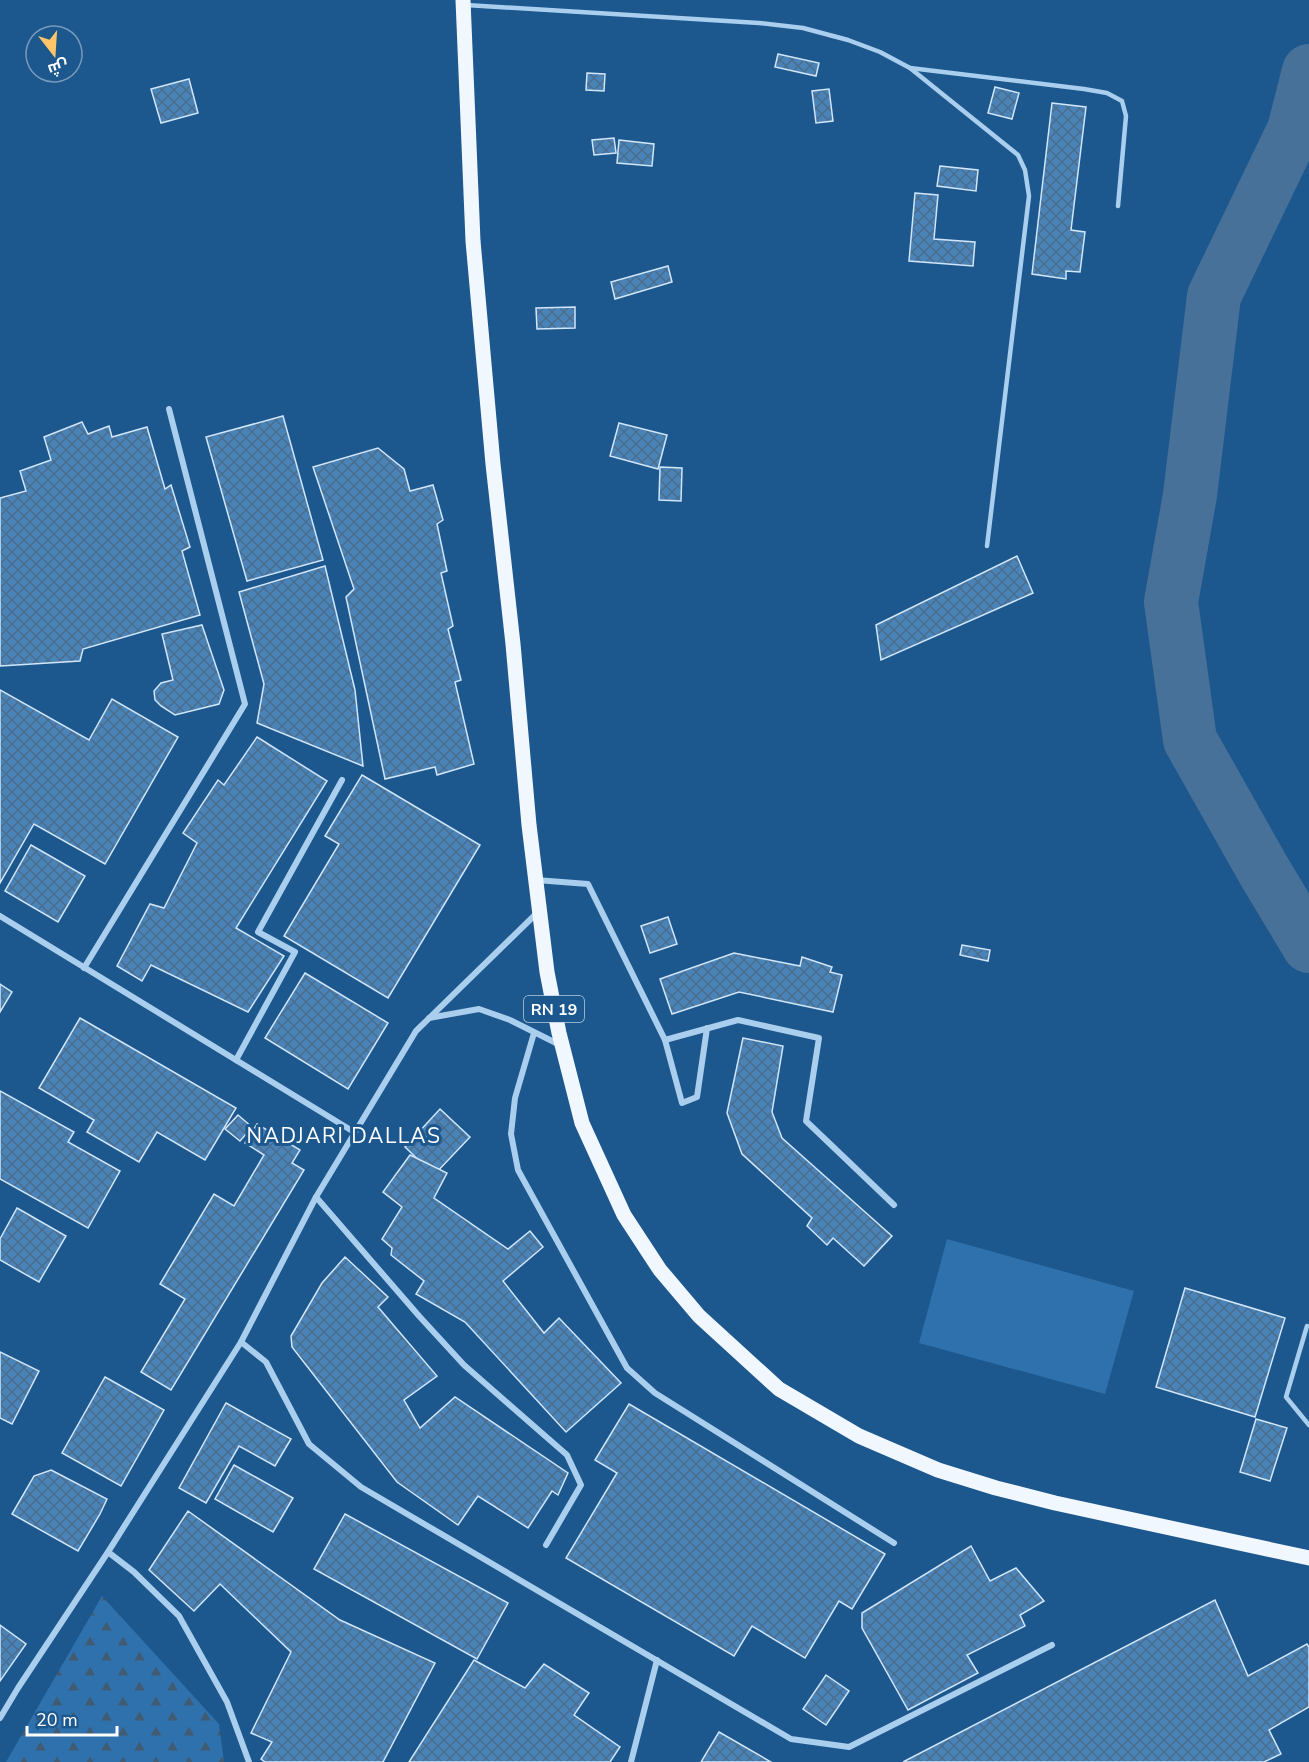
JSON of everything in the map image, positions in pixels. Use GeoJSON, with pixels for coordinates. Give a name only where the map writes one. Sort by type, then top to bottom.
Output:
{"type":"FeatureCollection","features":[{"type":"Feature","properties":{"kind":"main road","name":"RN 19"},"geometry":{"type":"LineString","coordinates":[[463,2],[473,241],[493,464],[547,972],[582,1123],[624,1215],[660,1270],[699,1316],[779,1389],[859,1437],[938,1470],[996,1488],[1309,1558]]}},
{"type":"Feature","properties":{"kind":"street"},"geometry":{"type":"LineString","coordinates":[[84,968],[245,704],[169,409]]}},
{"type":"Feature","properties":{"kind":"street"},"geometry":{"type":"LineString","coordinates":[[236,1060],[296,952],[258,932],[342,780]]}},
{"type":"Feature","properties":{"kind":"street"},"geometry":{"type":"LineString","coordinates":[[536,880],[588,884],[665,1040],[682,1103],[697,1097],[707,1028]]}},
{"type":"Feature","properties":{"kind":"street"},"geometry":{"type":"LineString","coordinates":[[0,1718],[241,1342],[316,1197],[416,1031],[541,910]]}},
{"type":"Feature","properties":{"kind":"street"},"geometry":{"type":"LineString","coordinates":[[0,916],[354,1132]]}},
{"type":"Feature","properties":{"kind":"street"},"geometry":{"type":"LineString","coordinates":[[429,1018],[479,1009],[510,1020],[563,1047]]}},
{"type":"Feature","properties":{"kind":"street"},"geometry":{"type":"LineString","coordinates":[[665,1040],[738,1020],[819,1038],[806,1121],[894,1205]]}},
{"type":"Feature","properties":{"kind":"street"},"geometry":{"type":"LineString","coordinates":[[534,1033],[515,1098],[511,1134],[518,1170],[627,1368],[655,1393],[894,1543]]}},
{"type":"Feature","properties":{"kind":"street"},"geometry":{"type":"LineString","coordinates":[[316,1197],[464,1365],[567,1455],[580,1485],[546,1545]]}},
{"type":"Feature","properties":{"kind":"street"},"geometry":{"type":"LineString","coordinates":[[241,1342],[266,1362],[309,1444],[361,1487],[791,1739],[849,1747],[1052,1645]]}},
{"type":"Feature","properties":{"kind":"street"},"geometry":{"type":"LineString","coordinates":[[108,1552],[134,1572],[179,1616],[227,1702],[249,1762]]}},
{"type":"Feature","properties":{"kind":"street"},"geometry":{"type":"LineString","coordinates":[[631,1762],[657,1660]]}},
{"type":"Feature","properties":{"kind":"lane"},"geometry":{"type":"LineString","coordinates":[[463,2],[759,23],[803,28],[848,40],[880,52],[910,68],[1018,155],[1025,170],[1029,196],[987,546]]}},
{"type":"Feature","properties":{"kind":"lane"},"geometry":{"type":"LineString","coordinates":[[910,68],[1084,89],[1107,93],[1122,101],[1126,116],[1118,206]]}},
{"type":"Feature","properties":{"kind":"lane"},"geometry":{"type":"LineString","coordinates":[[1307,1326],[1286,1397],[1309,1425]]}},
{"type":"Feature","properties":{"kind":"green space"},"geometry":{"type":"Polygon","coordinates":[[[947,1239],[1134,1291],[1105,1394],[919,1343],[947,1239]]]}},
{"type":"Feature","properties":{"kind":"green space"},"geometry":{"type":"Polygon","coordinates":[[[102,1596],[219,1724],[224,1762],[6,1762],[102,1596]]]}},
{"type":"Feature","properties":{"kind":"building"},"geometry":{"type":"Polygon","coordinates":[[[778,54],[819,63],[816,76],[775,67],[778,54]]]}},
{"type":"Feature","properties":{"kind":"building"},"geometry":{"type":"Polygon","coordinates":[[[587,73],[605,74],[604,91],[586,90],[587,73]]]}},
{"type":"Feature","properties":{"kind":"building"},"geometry":{"type":"Polygon","coordinates":[[[189,79],[198,113],[161,123],[151,89],[189,79]]]}},
{"type":"Feature","properties":{"kind":"building"},"geometry":{"type":"Polygon","coordinates":[[[995,87],[1019,93],[1012,119],[988,113],[995,87]]]}},
{"type":"Feature","properties":{"kind":"building"},"geometry":{"type":"Polygon","coordinates":[[[829,89],[833,121],[816,123],[812,91],[829,89]]]}},
{"type":"Feature","properties":{"kind":"building"},"geometry":{"type":"Polygon","coordinates":[[[1052,103],[1086,107],[1071,230],[1085,232],[1080,272],[1066,271],[1066,279],[1032,274],[1052,103]]]}},
{"type":"Feature","properties":{"kind":"building"},"geometry":{"type":"Polygon","coordinates":[[[614,138],[616,153],[594,155],[592,140],[614,138]]]}},
{"type":"Feature","properties":{"kind":"building"},"geometry":{"type":"Polygon","coordinates":[[[619,140],[654,144],[652,166],[617,163],[619,140]]]}},
{"type":"Feature","properties":{"kind":"building"},"geometry":{"type":"Polygon","coordinates":[[[940,166],[978,170],[976,191],[937,186],[940,166]]]}},
{"type":"Feature","properties":{"kind":"building"},"geometry":{"type":"Polygon","coordinates":[[[915,193],[938,195],[934,239],[975,242],[973,266],[909,261],[915,193]]]}},
{"type":"Feature","properties":{"kind":"building"},"geometry":{"type":"Polygon","coordinates":[[[668,266],[672,282],[615,299],[611,282],[668,266]]]}},
{"type":"Feature","properties":{"kind":"building"},"geometry":{"type":"Polygon","coordinates":[[[575,307],[575,328],[537,329],[536,308],[575,307]]]}},
{"type":"Feature","properties":{"kind":"building"},"geometry":{"type":"Polygon","coordinates":[[[283,416],[323,560],[247,581],[206,437],[283,416]]]}},
{"type":"Feature","properties":{"kind":"building"},"geometry":{"type":"Polygon","coordinates":[[[82,422],[88,434],[109,426],[112,437],[147,427],[165,489],[171,485],[190,547],[182,551],[200,615],[83,649],[80,661],[0,666],[0,498],[26,491],[20,471],[51,460],[44,437],[82,422]]]}},
{"type":"Feature","properties":{"kind":"building"},"geometry":{"type":"Polygon","coordinates":[[[619,423],[667,435],[658,469],[610,456],[619,423]]]}},
{"type":"Feature","properties":{"kind":"building"},"geometry":{"type":"Polygon","coordinates":[[[378,448],[404,469],[410,491],[433,485],[443,520],[437,524],[447,571],[441,573],[453,626],[448,629],[461,680],[455,682],[474,764],[437,775],[435,767],[385,779],[346,597],[354,589],[313,467],[378,448]]]}},
{"type":"Feature","properties":{"kind":"building"},"geometry":{"type":"Polygon","coordinates":[[[660,467],[682,468],[681,501],[659,500],[660,467]]]}},
{"type":"Feature","properties":{"kind":"building"},"geometry":{"type":"Polygon","coordinates":[[[1017,556],[1033,593],[881,660],[876,625],[1017,556]]]}},
{"type":"Feature","properties":{"kind":"building"},"geometry":{"type":"Polygon","coordinates":[[[325,566],[355,690],[363,766],[257,723],[264,684],[239,592],[325,566]]]}},
{"type":"Feature","properties":{"kind":"building"},"geometry":{"type":"Polygon","coordinates":[[[202,625],[224,690],[219,704],[175,715],[155,700],[154,691],[161,683],[173,680],[162,634],[202,625]]]}},
{"type":"Feature","properties":{"kind":"building"},"geometry":{"type":"Polygon","coordinates":[[[0,690],[89,740],[112,699],[178,737],[105,864],[34,824],[0,883],[0,690]]]}},
{"type":"Feature","properties":{"kind":"building"},"geometry":{"type":"Polygon","coordinates":[[[257,737],[327,781],[236,928],[284,956],[248,1012],[151,965],[142,981],[117,966],[150,904],[164,908],[197,843],[183,833],[218,780],[224,785],[257,737]]]}},
{"type":"Feature","properties":{"kind":"building"},"geometry":{"type":"Polygon","coordinates":[[[362,775],[480,845],[388,998],[284,936],[339,844],[325,836],[362,775]]]}},
{"type":"Feature","properties":{"kind":"building"},"geometry":{"type":"Polygon","coordinates":[[[31,845],[85,876],[58,922],[5,891],[31,845]]]}},
{"type":"Feature","properties":{"kind":"building"},"geometry":{"type":"Polygon","coordinates":[[[668,917],[677,944],[650,953],[641,926],[668,917]]]}},
{"type":"Feature","properties":{"kind":"building"},"geometry":{"type":"Polygon","coordinates":[[[962,945],[990,950],[988,961],[960,955],[962,945]]]}},
{"type":"Feature","properties":{"kind":"building"},"geometry":{"type":"Polygon","coordinates":[[[734,953],[800,966],[802,957],[832,967],[830,972],[842,975],[833,1012],[739,992],[672,1014],[660,979],[734,953]]]}},
{"type":"Feature","properties":{"kind":"building"},"geometry":{"type":"Polygon","coordinates":[[[305,973],[388,1023],[348,1089],[265,1038],[305,973]]]}},
{"type":"Feature","properties":{"kind":"building"},"geometry":{"type":"Polygon","coordinates":[[[0,984],[12,992],[0,1012],[0,984]]]}},
{"type":"Feature","properties":{"kind":"building"},"geometry":{"type":"Polygon","coordinates":[[[80,1018],[236,1108],[205,1160],[157,1132],[139,1162],[87,1132],[94,1120],[39,1088],[80,1018]]]}},
{"type":"Feature","properties":{"kind":"building"},"geometry":{"type":"Polygon","coordinates":[[[743,1038],[783,1046],[772,1112],[782,1138],[892,1236],[864,1266],[833,1238],[827,1245],[807,1226],[812,1218],[742,1154],[727,1113],[743,1038]]]}},
{"type":"Feature","properties":{"kind":"building"},"geometry":{"type":"Polygon","coordinates":[[[0,1091],[74,1132],[68,1142],[120,1171],[88,1228],[0,1179],[0,1091]]]}},
{"type":"Feature","properties":{"kind":"building"},"geometry":{"type":"Polygon","coordinates":[[[440,1109],[470,1137],[434,1175],[405,1147],[440,1109]]]}},
{"type":"Feature","properties":{"kind":"building"},"geometry":{"type":"Polygon","coordinates":[[[238,1115],[252,1127],[240,1141],[225,1129],[238,1115]]]}},
{"type":"Feature","properties":{"kind":"building"},"geometry":{"type":"Polygon","coordinates":[[[257,1124],[300,1150],[292,1163],[304,1170],[171,1390],[141,1372],[185,1299],[160,1284],[214,1194],[234,1206],[264,1155],[245,1143],[257,1124]]]}},
{"type":"Feature","properties":{"kind":"building"},"geometry":{"type":"Polygon","coordinates":[[[410,1155],[447,1173],[434,1198],[508,1249],[530,1231],[543,1247],[503,1281],[544,1333],[559,1318],[621,1383],[566,1432],[465,1322],[416,1294],[424,1281],[391,1255],[392,1248],[382,1239],[402,1207],[383,1192],[410,1155]]]}},
{"type":"Feature","properties":{"kind":"building"},"geometry":{"type":"Polygon","coordinates":[[[17,1208],[66,1236],[39,1282],[0,1260],[0,1239],[17,1208]]]}},
{"type":"Feature","properties":{"kind":"building"},"geometry":{"type":"Polygon","coordinates":[[[345,1257],[388,1297],[378,1307],[437,1376],[404,1400],[420,1428],[455,1397],[568,1473],[558,1495],[552,1491],[528,1528],[478,1496],[458,1525],[397,1482],[292,1347],[291,1336],[322,1283],[345,1257]]]}},
{"type":"Feature","properties":{"kind":"building"},"geometry":{"type":"Polygon","coordinates":[[[1185,1288],[1285,1318],[1255,1417],[1156,1387],[1185,1288]]]}},
{"type":"Feature","properties":{"kind":"building"},"geometry":{"type":"Polygon","coordinates":[[[0,1352],[39,1371],[12,1424],[0,1418],[0,1352]]]}},
{"type":"Feature","properties":{"kind":"building"},"geometry":{"type":"Polygon","coordinates":[[[105,1377],[164,1410],[121,1486],[62,1453],[105,1377]]]}},
{"type":"Feature","properties":{"kind":"building"},"geometry":{"type":"Polygon","coordinates":[[[226,1403],[291,1439],[275,1466],[239,1446],[206,1503],[179,1488],[226,1403]]]}},
{"type":"Feature","properties":{"kind":"building"},"geometry":{"type":"Polygon","coordinates":[[[629,1404],[885,1554],[852,1609],[839,1601],[805,1658],[752,1626],[734,1656],[566,1558],[617,1473],[595,1460],[629,1404]]]}},
{"type":"Feature","properties":{"kind":"building"},"geometry":{"type":"Polygon","coordinates":[[[1256,1419],[1287,1428],[1270,1481],[1240,1472],[1256,1419]]]}},
{"type":"Feature","properties":{"kind":"building"},"geometry":{"type":"Polygon","coordinates":[[[234,1465],[293,1498],[273,1532],[215,1499],[234,1465]]]}},
{"type":"Feature","properties":{"kind":"building"},"geometry":{"type":"Polygon","coordinates":[[[51,1470],[107,1499],[78,1551],[12,1514],[34,1476],[51,1470]]]}},
{"type":"Feature","properties":{"kind":"building"},"geometry":{"type":"Polygon","coordinates":[[[188,1511],[340,1620],[435,1663],[383,1762],[265,1762],[261,1759],[272,1742],[251,1733],[291,1652],[220,1584],[194,1611],[149,1570],[188,1511]]]}},
{"type":"Feature","properties":{"kind":"building"},"geometry":{"type":"Polygon","coordinates":[[[345,1514],[508,1603],[477,1659],[314,1569],[345,1514]]]}},
{"type":"Feature","properties":{"kind":"building"},"geometry":{"type":"Polygon","coordinates":[[[971,1546],[990,1581],[1016,1568],[1044,1601],[1020,1615],[1025,1626],[967,1655],[978,1673],[908,1710],[862,1628],[862,1613],[971,1546]]]}},
{"type":"Feature","properties":{"kind":"building"},"geometry":{"type":"Polygon","coordinates":[[[1215,1600],[1248,1676],[1307,1644],[1309,1647],[1309,1707],[1269,1730],[1281,1754],[1264,1762],[903,1762],[1215,1600]]]}},
{"type":"Feature","properties":{"kind":"building"},"geometry":{"type":"Polygon","coordinates":[[[0,1625],[26,1644],[0,1681],[0,1625]]]}},
{"type":"Feature","properties":{"kind":"building"},"geometry":{"type":"Polygon","coordinates":[[[474,1660],[525,1688],[544,1664],[589,1693],[574,1715],[620,1747],[610,1762],[409,1762],[474,1660]]]}},
{"type":"Feature","properties":{"kind":"building"},"geometry":{"type":"Polygon","coordinates":[[[826,1675],[849,1691],[826,1725],[803,1709],[826,1675]]]}},
{"type":"Feature","properties":{"kind":"building"},"geometry":{"type":"Polygon","coordinates":[[[719,1732],[771,1762],[701,1762],[719,1732]]]}},
{"type":"Feature","properties":{"kind":"waterway"},"geometry":{"type":"LineString","coordinates":[[1309,71],[1294,130],[1214,296],[1190,495],[1171,602],[1190,740],[1309,946]]}},
{"type":"Feature","properties":{"kind":"district","name":"NADJARI DALLAS"},"geometry":{"type":"Point","coordinates":[344,1136]}}]}
